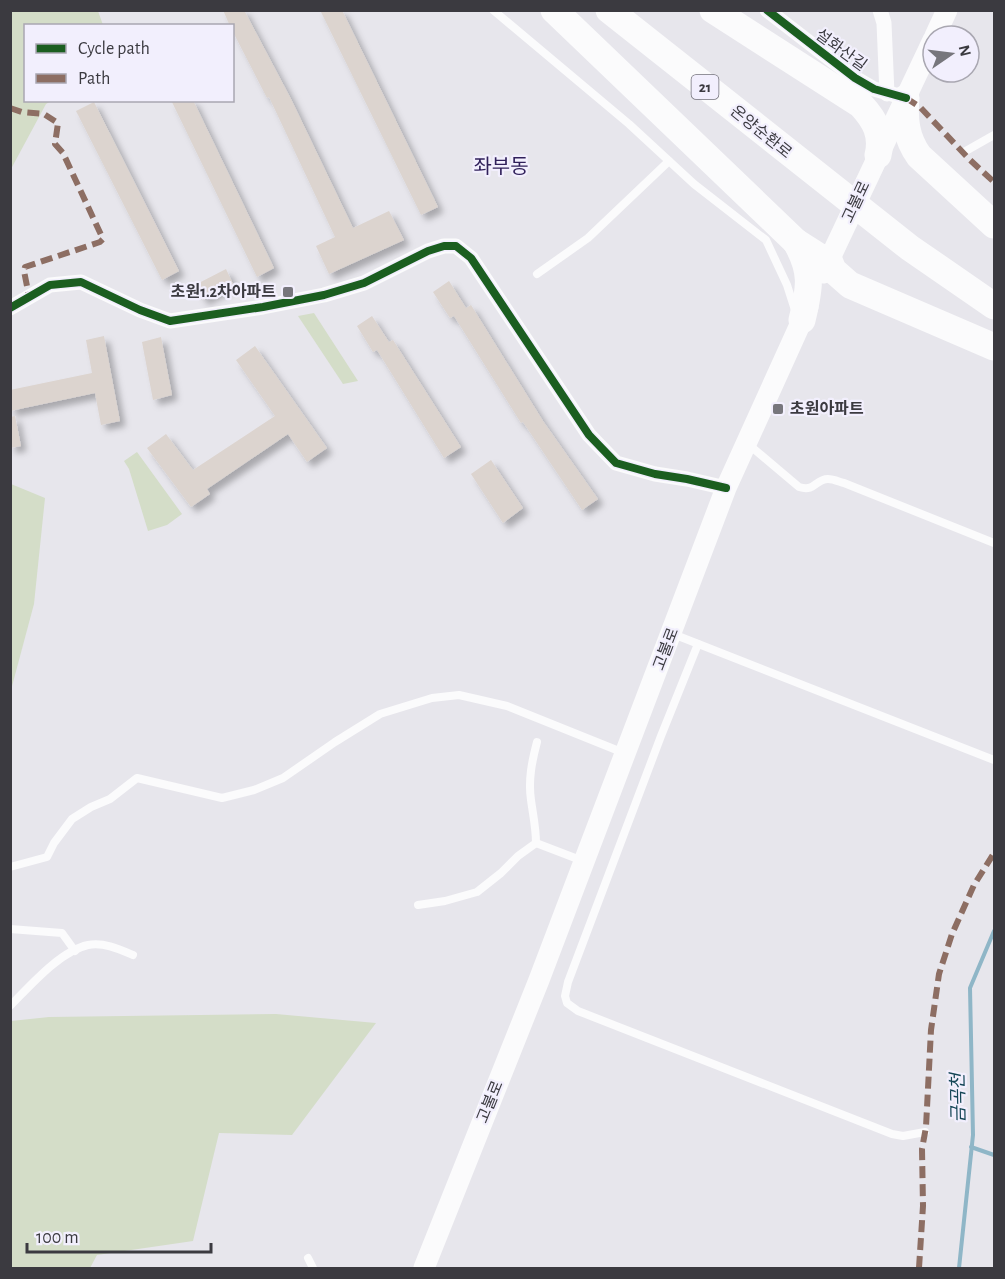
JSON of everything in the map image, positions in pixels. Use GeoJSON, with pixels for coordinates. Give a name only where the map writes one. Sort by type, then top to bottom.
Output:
{"type":"FeatureCollection","features":[{"type":"Feature","properties":{"kind":"highway"},"geometry":{"type":"LineString","coordinates":[[554,10],[796,242],[818,256],[830,260],[833,270],[842,279],[869,294],[994,347]]}},
{"type":"Feature","properties":{"kind":"highway","name":"온양순환로"},"geometry":{"type":"LineString","coordinates":[[609,10],[804,155]]}},
{"type":"Feature","properties":{"kind":"highway","name":"온양순환로"},"geometry":{"type":"LineString","coordinates":[[636,10],[804,155]]}},
{"type":"Feature","properties":{"kind":"highway"},"geometry":{"type":"LineString","coordinates":[[713,10],[861,105],[871,116],[878,130],[881,143],[878,155],[897,150],[908,151],[918,156],[994,225]]}},
{"type":"Feature","properties":{"kind":"highway"},"geometry":{"type":"LineString","coordinates":[[861,105],[888,107],[896,96]]}},
{"type":"Feature","properties":{"kind":"highway"},"geometry":{"type":"LineString","coordinates":[[896,96],[913,148],[918,156]]}},
{"type":"Feature","properties":{"kind":"highway","name":"21"},"geometry":{"type":"LineString","coordinates":[[804,155],[913,239],[994,306]]}},
{"type":"Feature","properties":{"kind":"highway","name":"21"},"geometry":{"type":"LineString","coordinates":[[913,239],[994,286]]}},
{"type":"Feature","properties":{"kind":"highway"},"geometry":{"type":"LineString","coordinates":[[796,242],[806,260],[809,278],[808,296],[801,322]]}},
{"type":"Feature","properties":{"kind":"highway"},"geometry":{"type":"LineString","coordinates":[[801,322],[816,303],[827,296],[841,291],[855,290],[869,294]]}},
{"type":"Feature","properties":{"kind":"main road"},"geometry":{"type":"LineString","coordinates":[[941,24],[947,10]]}},
{"type":"Feature","properties":{"kind":"main road","name":"고불로"},"geometry":{"type":"LineString","coordinates":[[424,1269],[585,862],[726,488],[878,155],[896,96],[921,58]]}},
{"type":"Feature","properties":{"kind":"street","name":"설화산길"},"geometry":{"type":"LineString","coordinates":[[767,10],[855,78],[874,89],[896,96]]}},
{"type":"Feature","properties":{"kind":"street"},"geometry":{"type":"LineString","coordinates":[[879,10],[884,23],[896,96]]}},
{"type":"Feature","properties":{"kind":"street"},"geometry":{"type":"LineString","coordinates":[[10,308],[50,285],[81,282],[140,310],[170,321],[221,314],[324,295],[364,283],[428,251],[444,246],[456,246],[471,258],[589,435],[616,463],[655,474],[726,488]]}},
{"type":"Feature","properties":{"kind":"lane"},"geometry":{"type":"LineString","coordinates":[[493,10],[620,117],[694,184],[766,240],[801,322]]}},
{"type":"Feature","properties":{"kind":"lane"},"geometry":{"type":"LineString","coordinates":[[964,152],[994,135]]}},
{"type":"Feature","properties":{"kind":"lane"},"geometry":{"type":"LineString","coordinates":[[537,274],[588,238],[669,161]]}},
{"type":"Feature","properties":{"kind":"lane"},"geometry":{"type":"LineString","coordinates":[[747,444],[799,487],[807,490],[828,479],[844,483],[994,543]]}},
{"type":"Feature","properties":{"kind":"lane"},"geometry":{"type":"LineString","coordinates":[[671,634],[994,760]]}},
{"type":"Feature","properties":{"kind":"lane"},"geometry":{"type":"LineString","coordinates":[[698,644],[568,982],[565,996],[567,1003],[578,1011],[892,1134],[903,1136],[926,1132]]}},
{"type":"Feature","properties":{"kind":"lane"},"geometry":{"type":"LineString","coordinates":[[10,867],[47,857],[54,843],[72,819],[110,799],[137,778],[222,798],[254,790],[284,778],[380,714],[432,698],[459,695],[507,706],[626,754]]}},
{"type":"Feature","properties":{"kind":"lane"},"geometry":{"type":"LineString","coordinates":[[536,843],[536,823],[530,799],[530,773],[537,742]]}},
{"type":"Feature","properties":{"kind":"lane"},"geometry":{"type":"LineString","coordinates":[[536,843],[585,862]]}},
{"type":"Feature","properties":{"kind":"lane"},"geometry":{"type":"LineString","coordinates":[[418,905],[445,901],[477,892],[536,843]]}},
{"type":"Feature","properties":{"kind":"lane"},"geometry":{"type":"LineString","coordinates":[[10,929],[62,933],[75,951]]}},
{"type":"Feature","properties":{"kind":"lane"},"geometry":{"type":"LineString","coordinates":[[10,1006],[53,963],[88,945],[112,946],[133,955]]}},
{"type":"Feature","properties":{"kind":"lane"},"geometry":{"type":"LineString","coordinates":[[308,1258],[313,1269]]}},
{"type":"Feature","properties":{"kind":"green space"},"geometry":{"type":"Polygon","coordinates":[[[11,10],[98,11],[103,24],[24,24],[24,102],[49,102],[46,104],[11,169],[11,10]]]}},
{"type":"Feature","properties":{"kind":"green space"},"geometry":{"type":"Polygon","coordinates":[[[314,313],[358,381],[343,384],[298,316],[314,313]]]}},
{"type":"Feature","properties":{"kind":"green space"},"geometry":{"type":"Polygon","coordinates":[[[137,452],[182,514],[167,525],[148,531],[129,469],[124,461],[137,452]]]}},
{"type":"Feature","properties":{"kind":"green space"},"geometry":{"type":"Polygon","coordinates":[[[11,484],[45,498],[34,604],[11,690],[11,484]]]}},
{"type":"Feature","properties":{"kind":"green space"},"geometry":{"type":"Polygon","coordinates":[[[276,1014],[376,1023],[292,1135],[219,1133],[193,1241],[97,1255],[90,1268],[11,1268],[11,1021],[49,1017],[276,1014]]]}},
{"type":"Feature","properties":{"kind":"building"},"geometry":{"type":"Polygon","coordinates":[[[223,10],[244,10],[291,99],[353,228],[389,211],[404,240],[329,274],[316,246],[335,237],[269,97],[267,98],[234,34],[234,24],[229,24],[223,10]]]}},
{"type":"Feature","properties":{"kind":"building"},"geometry":{"type":"Polygon","coordinates":[[[320,10],[342,10],[438,207],[421,215],[320,10]]]}},
{"type":"Feature","properties":{"kind":"building"},"geometry":{"type":"Polygon","coordinates":[[[94,102],[179,271],[162,280],[76,111],[94,102]]]}},
{"type":"Feature","properties":{"kind":"building"},"geometry":{"type":"Polygon","coordinates":[[[172,102],[194,102],[274,268],[257,277],[172,102]]]}},
{"type":"Feature","properties":{"kind":"building"},"geometry":{"type":"Polygon","coordinates":[[[226,269],[233,284],[203,300],[195,285],[226,269]]]}},
{"type":"Feature","properties":{"kind":"building"},"geometry":{"type":"Polygon","coordinates":[[[449,281],[466,308],[471,305],[543,421],[598,499],[582,510],[523,422],[521,423],[454,316],[450,318],[433,292],[449,281]]]}},
{"type":"Feature","properties":{"kind":"building"},"geometry":{"type":"Polygon","coordinates":[[[372,316],[389,342],[393,340],[461,447],[444,458],[377,350],[373,352],[357,326],[372,316]]]}},
{"type":"Feature","properties":{"kind":"building"},"geometry":{"type":"Polygon","coordinates":[[[104,336],[120,421],[101,425],[95,393],[10,411],[10,390],[92,373],[86,340],[104,336]]]}},
{"type":"Feature","properties":{"kind":"building"},"geometry":{"type":"Polygon","coordinates":[[[161,337],[172,395],[153,400],[142,342],[161,337]]]}},
{"type":"Feature","properties":{"kind":"building"},"geometry":{"type":"Polygon","coordinates":[[[255,346],[327,448],[307,462],[288,434],[207,489],[210,494],[191,507],[147,448],[166,434],[193,470],[275,416],[236,360],[255,346]]]}},
{"type":"Feature","properties":{"kind":"building"},"geometry":{"type":"Polygon","coordinates":[[[15,416],[21,446],[10,448],[10,417],[15,416]]]}},
{"type":"Feature","properties":{"kind":"building"},"geometry":{"type":"Polygon","coordinates":[[[491,460],[523,508],[503,523],[471,474],[491,460]]]}},
{"type":"Feature","properties":{"kind":"waterway","name":"금곡천"},"geometry":{"type":"LineString","coordinates":[[959,1268],[973,1135],[970,988],[994,931]]}},
{"type":"Feature","properties":{"kind":"waterway"},"geometry":{"type":"LineString","coordinates":[[971,1147],[994,1155]]}},
{"type":"Feature","properties":{"kind":"marked path"},"geometry":{"type":"LineString","coordinates":[[906,98],[920,107],[994,182]]}},
{"type":"Feature","properties":{"kind":"marked path"},"geometry":{"type":"LineString","coordinates":[[10,108],[22,112],[44,114],[58,123],[55,144],[63,153],[103,239],[100,242],[25,267],[29,296]]}},
{"type":"Feature","properties":{"kind":"marked path"},"geometry":{"type":"LineString","coordinates":[[919,1268],[923,1206],[922,1149],[926,1127],[931,1030],[939,974],[952,934],[974,885],[994,853]]}},
{"type":"Feature","properties":{"kind":"cycle path"},"geometry":{"type":"LineString","coordinates":[[767,10],[855,78],[874,89],[906,98]]}},
{"type":"Feature","properties":{"kind":"cycle path"},"geometry":{"type":"LineString","coordinates":[[10,308],[50,285],[81,282],[140,310],[170,321],[324,295],[364,283],[428,251],[444,246],[456,246],[471,258],[589,435],[616,463],[655,474],[726,488]]}},
{"type":"Feature","properties":{"kind":"place","name":"초원1.2차아파트"},"geometry":{"type":"Point","coordinates":[288,292]}},
{"type":"Feature","properties":{"kind":"place","name":"초원아파트"},"geometry":{"type":"Point","coordinates":[778,409]}},
{"type":"Feature","properties":{"kind":"district","name":"좌부동"},"geometry":{"type":"Point","coordinates":[501,167]}}]}
